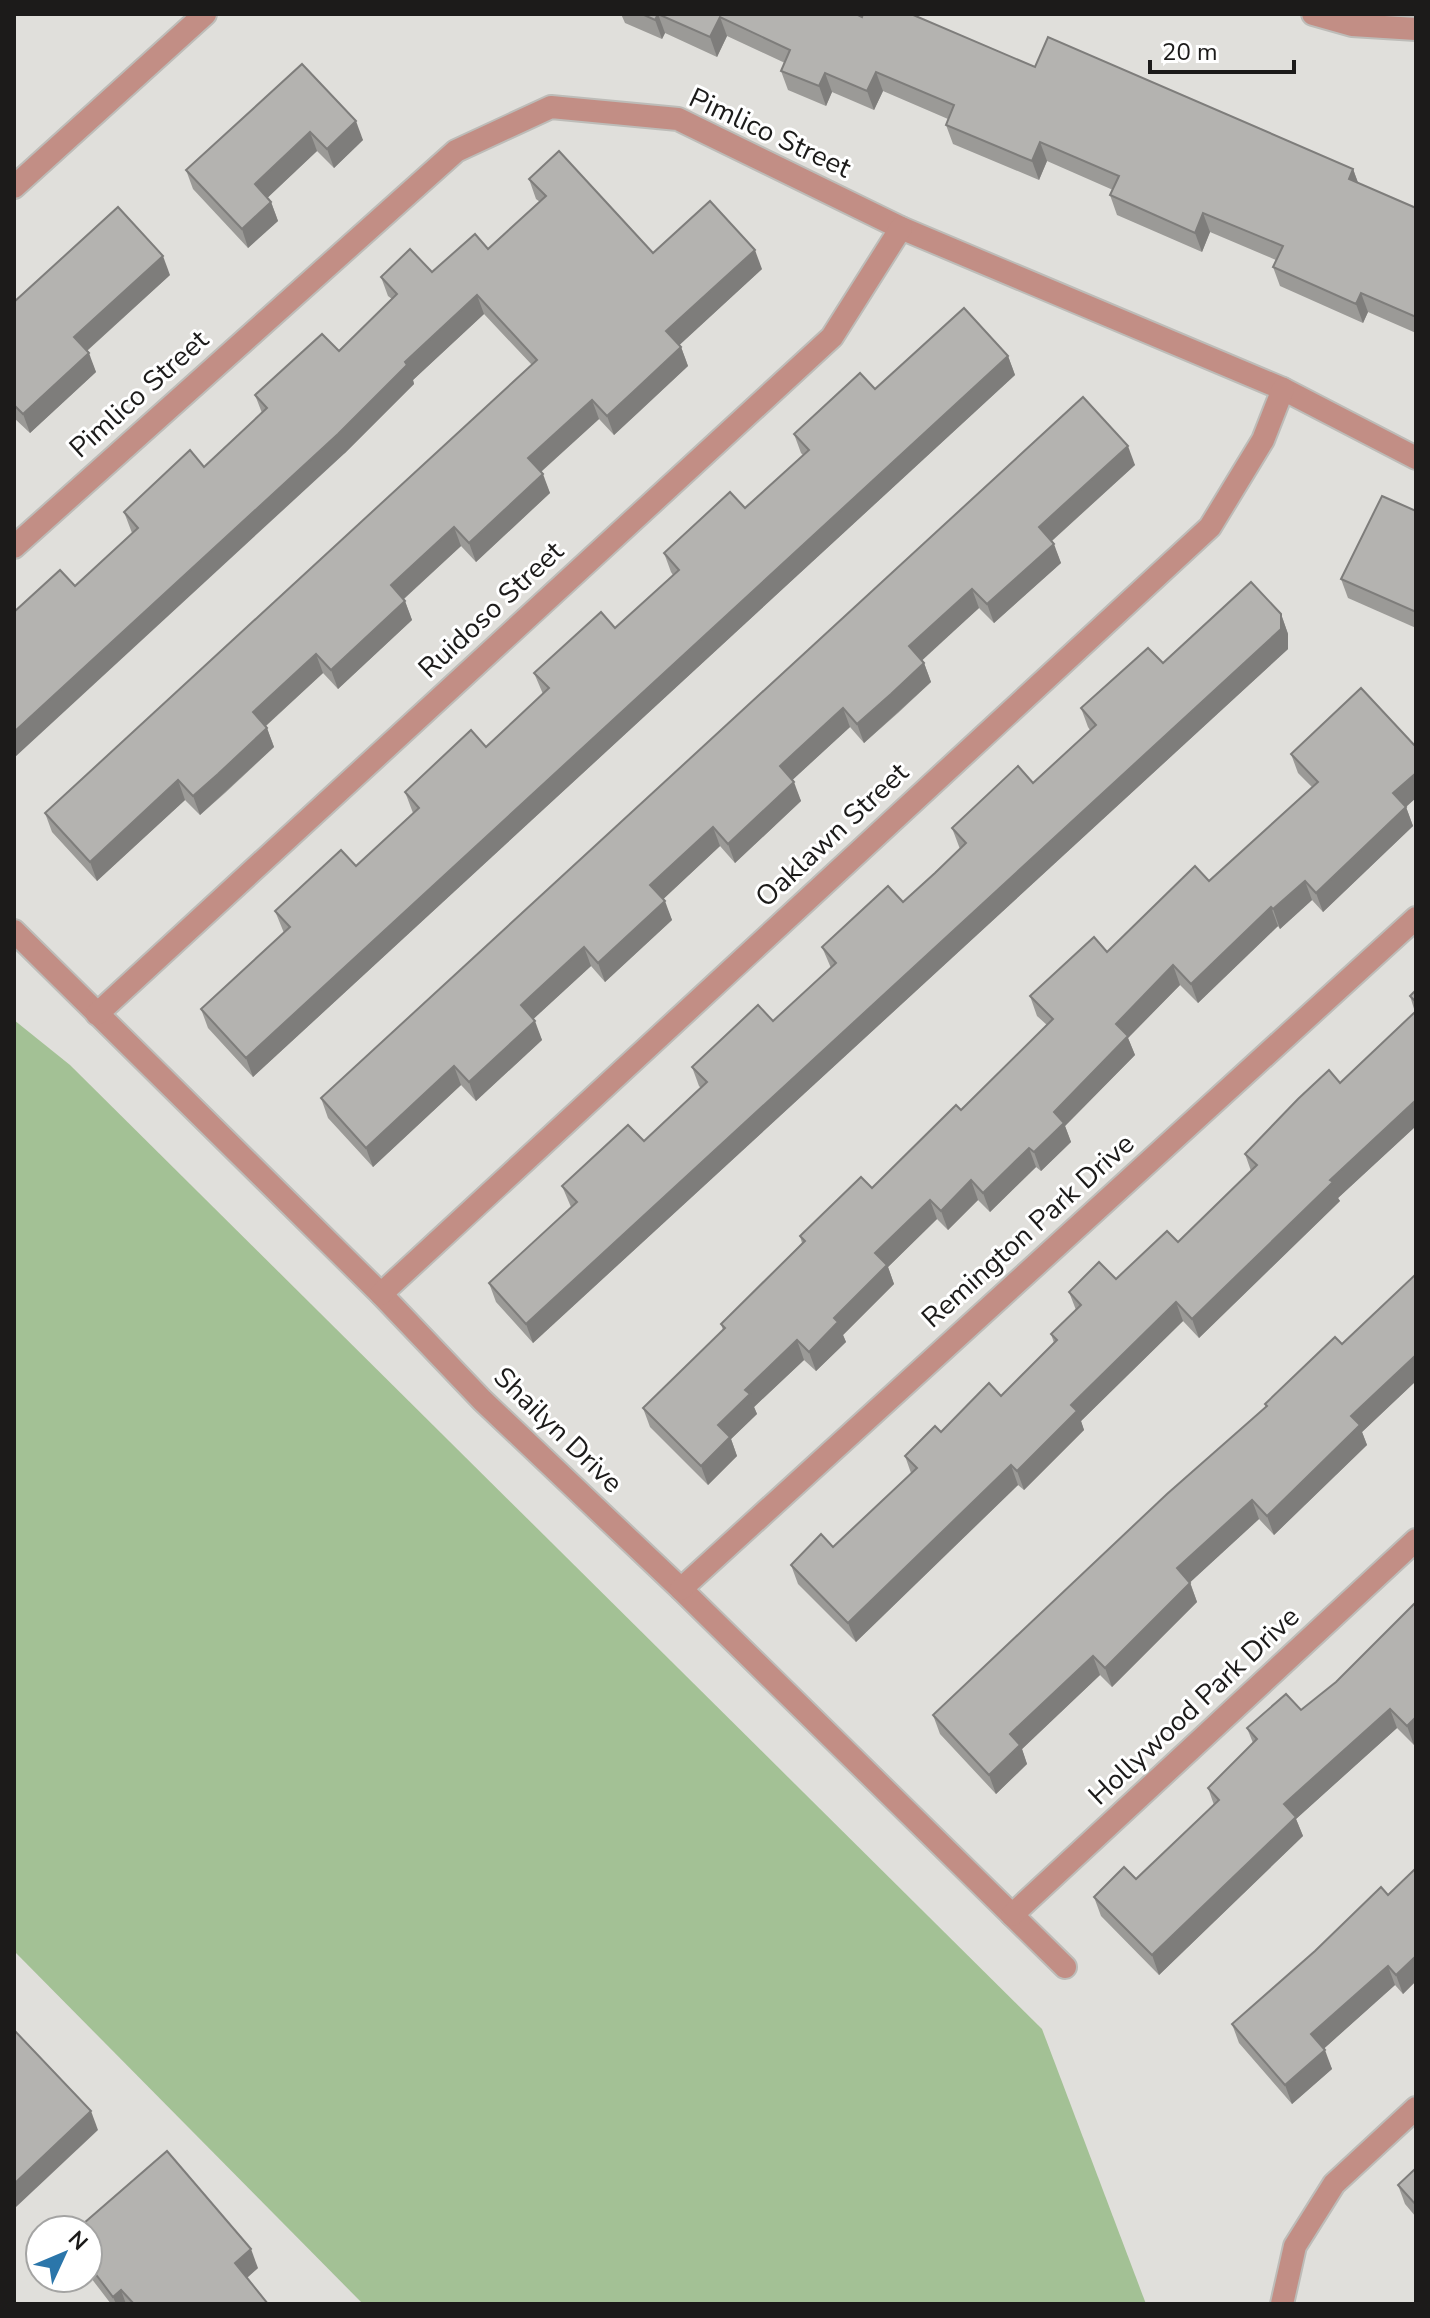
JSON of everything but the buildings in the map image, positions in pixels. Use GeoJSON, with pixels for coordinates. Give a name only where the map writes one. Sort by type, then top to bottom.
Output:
{"type":"FeatureCollection","features":[{"type":"Feature","properties":{"kind":"street"},"geometry":{"type":"LineString","coordinates":[[14,187],[205,14]]}},
{"type":"Feature","properties":{"kind":"street"},"geometry":{"type":"LineString","coordinates":[[1313,14],[1352,25],[1416,29]]}},
{"type":"Feature","properties":{"kind":"street","name":"Pimlico Street"},"geometry":{"type":"LineString","coordinates":[[14,547],[456,151],[551,107],[678,119],[901,228],[1283,389],[1416,458]]}},
{"type":"Feature","properties":{"kind":"street","name":"Ruidoso Street"},"geometry":{"type":"LineString","coordinates":[[97,1014],[832,337],[901,228]]}},
{"type":"Feature","properties":{"kind":"street","name":"Oaklawn Street"},"geometry":{"type":"LineString","coordinates":[[381,1294],[1210,527],[1263,440],[1283,389]]}},
{"type":"Feature","properties":{"kind":"street","name":"Remington Park Drive"},"geometry":{"type":"LineString","coordinates":[[681,1589],[1416,918]]}},
{"type":"Feature","properties":{"kind":"street","name":"Shailyn Drive"},"geometry":{"type":"LineString","coordinates":[[14,931],[381,1294],[482,1400],[681,1589],[1065,1967]]}},
{"type":"Feature","properties":{"kind":"street","name":"Hollywood Park Drive"},"geometry":{"type":"LineString","coordinates":[[1012,1915],[1416,1540]]}},
{"type":"Feature","properties":{"kind":"street"},"geometry":{"type":"LineString","coordinates":[[1282,2304],[1295,2246],[1334,2184],[1416,2108]]}},
{"type":"Feature","properties":{"kind":"green space"},"geometry":{"type":"Polygon","coordinates":[[[14,1020],[70,1065],[1042,2029],[1146,2304],[363,2304],[14,1951],[14,1020]]]}}]}
